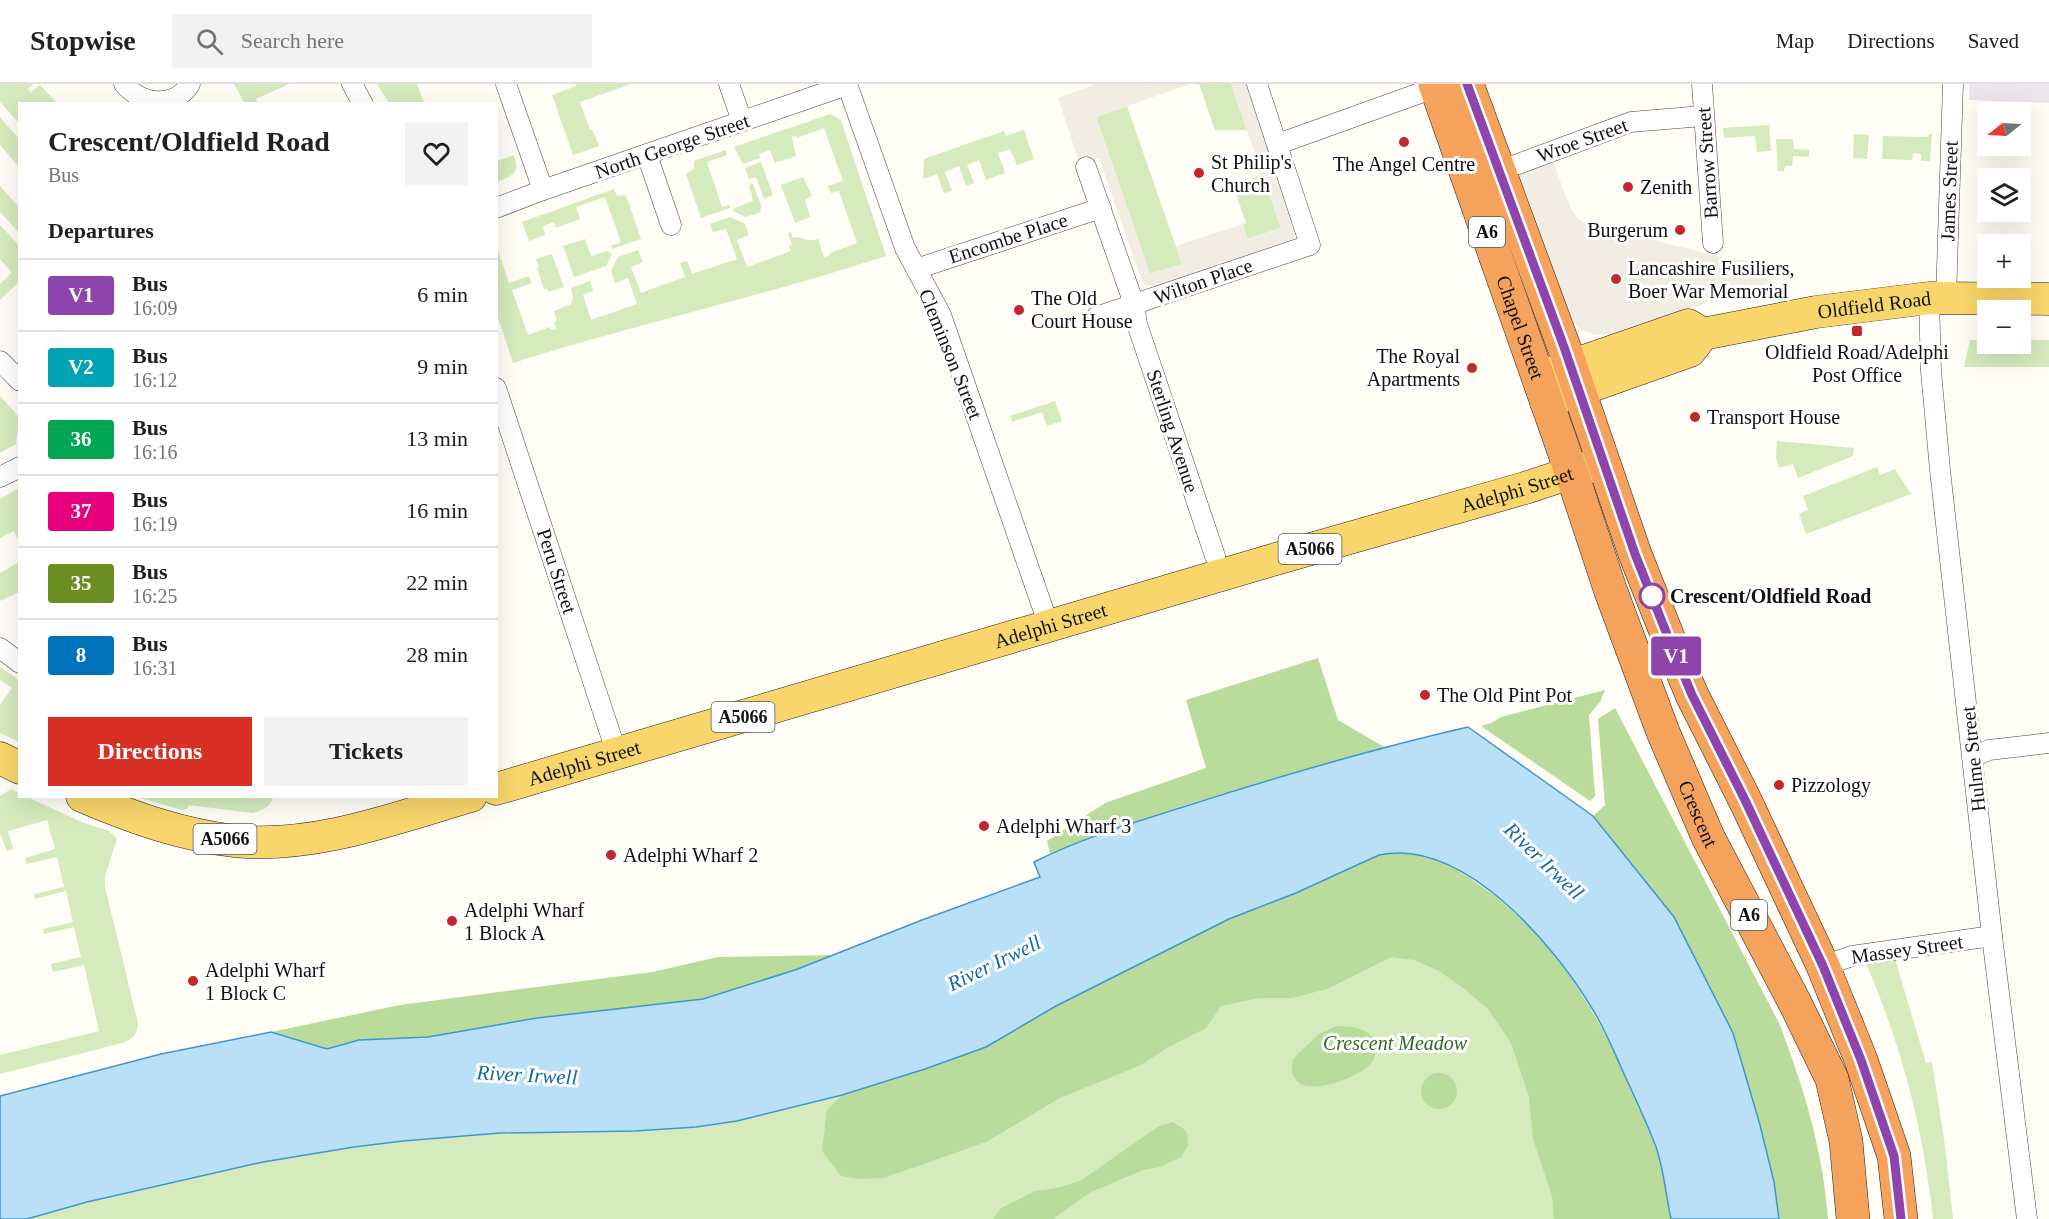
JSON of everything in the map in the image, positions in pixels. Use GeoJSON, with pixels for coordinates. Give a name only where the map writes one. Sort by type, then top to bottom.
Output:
{"type":"FeatureCollection","features":[{"type":"Feature","properties":{"kind":"highway","name":"Chapel Street"},"geometry":{"type":"LineString","coordinates":[[1446,85],[1499,171],[1575,378]]}},
{"type":"Feature","properties":{"kind":"highway","name":"Chapel Street"},"geometry":{"type":"LineString","coordinates":[[1446,85],[1542,390]]}},
{"type":"Feature","properties":{"kind":"highway","name":"A6"},"geometry":{"type":"LineString","coordinates":[[1575,378],[1635,554],[1692,695],[1745,800],[1823,966],[1861,1060],[1894,1156],[1902,1219]]}},
{"type":"Feature","properties":{"kind":"highway","name":"Crescent"},"geometry":{"type":"LineString","coordinates":[[1542,390],[1610,589],[1663,732],[1703,827],[1796,1003],[1832,1079],[1846,1141],[1853,1219]]}},
{"type":"Feature","properties":{"kind":"main road","name":"Oldfield Road"},"geometry":{"type":"LineString","coordinates":[[1542,390],[1575,378],[1689,351],[1702,334],[1816,312],[1938,298],[2049,299]]}},
{"type":"Feature","properties":{"kind":"main road","name":"Adelphi Street"},"geometry":{"type":"LineString","coordinates":[[498,788],[1572,474],[1604,462]]}},
{"type":"Feature","properties":{"kind":"main road"},"geometry":{"type":"LineString","coordinates":[[0,758],[18,767]]}},
{"type":"Feature","properties":{"kind":"main road","name":"A5066"},"geometry":{"type":"LineString","coordinates":[[87,798],[144,821],[176,830],[237,841],[272,841],[334,834],[464,798]]}},
{"type":"Feature","properties":{"kind":"street"},"geometry":{"type":"LineString","coordinates":[[124,84],[141,98],[154,102],[173,99],[182,94],[190,84]]}},
{"type":"Feature","properties":{"kind":"street"},"geometry":{"type":"LineString","coordinates":[[352,84],[362,102]]}},
{"type":"Feature","properties":{"kind":"street"},"geometry":{"type":"LineString","coordinates":[[506,84],[543,190]]}},
{"type":"Feature","properties":{"kind":"street"},"geometry":{"type":"LineString","coordinates":[[729,84],[742,122]]}},
{"type":"Feature","properties":{"kind":"street"},"geometry":{"type":"LineString","coordinates":[[1257,84],[1278,144],[1446,85]]}},
{"type":"Feature","properties":{"kind":"street","name":"Barrow Street"},"geometry":{"type":"LineString","coordinates":[[1701,84],[1713,243]]}},
{"type":"Feature","properties":{"kind":"street","name":"James Street"},"geometry":{"type":"LineString","coordinates":[[1938,298],[1953,84]]}},
{"type":"Feature","properties":{"kind":"street","name":"North George Street"},"geometry":{"type":"LineString","coordinates":[[498,207],[847,85]]}},
{"type":"Feature","properties":{"kind":"street","name":"Cleminson Street"},"geometry":{"type":"LineString","coordinates":[[847,85],[901,238],[944,325],[1049,626]]}},
{"type":"Feature","properties":{"kind":"street","name":"Wroe Street"},"geometry":{"type":"LineString","coordinates":[[1499,171],[1631,122],[1703,116]]}},
{"type":"Feature","properties":{"kind":"street","name":"Wilton Place"},"geometry":{"type":"LineString","coordinates":[[1096,317],[1310,245],[1278,144]]}},
{"type":"Feature","properties":{"kind":"street"},"geometry":{"type":"LineString","coordinates":[[647,155],[671,225]]}},
{"type":"Feature","properties":{"kind":"street","name":"Sterling Avenue"},"geometry":{"type":"LineString","coordinates":[[1086,167],[1134,304],[1137,324],[1215,556]]}},
{"type":"Feature","properties":{"kind":"street","name":"Encombe Place"},"geometry":{"type":"LineString","coordinates":[[916,269],[1101,208]]}},
{"type":"Feature","properties":{"kind":"street","name":"Hulme Street"},"geometry":{"type":"LineString","coordinates":[[1938,298],[1931,371],[1940,470],[1992,936],[2027,1219]]}},
{"type":"Feature","properties":{"kind":"street"},"geometry":{"type":"LineString","coordinates":[[0,361],[18,379]]}},
{"type":"Feature","properties":{"kind":"street","name":"Peru Street"},"geometry":{"type":"LineString","coordinates":[[498,394],[617,754]]}},
{"type":"Feature","properties":{"kind":"street"},"geometry":{"type":"LineString","coordinates":[[0,477],[18,467]]}},
{"type":"Feature","properties":{"kind":"street"},"geometry":{"type":"LineString","coordinates":[[0,648],[18,662]]}},
{"type":"Feature","properties":{"kind":"street"},"geometry":{"type":"LineString","coordinates":[[1973,757],[1989,750],[2049,743]]}},
{"type":"Feature","properties":{"kind":"street","name":"Massey Street"},"geometry":{"type":"LineString","coordinates":[[1823,966],[1852,956],[1992,936]]}},
{"type":"Feature","properties":{"kind":"shaded area"},"geometry":{"type":"Polygon","coordinates":[[[1096,84],[1190,84],[1096,117],[1150,274],[1182,264],[1176,246],[1243,224],[1248,239],[1281,228],[1231,84],[1252,84],[1295,236],[1290,241],[1158,286],[1143,284],[1099,158],[1080,165],[1058,98],[1096,84]]]}},
{"type":"Feature","properties":{"kind":"shaded area"},"geometry":{"type":"Polygon","coordinates":[[[1969,84],[2049,84],[2049,103],[1969,100],[1969,84]]]}},
{"type":"Feature","properties":{"kind":"shaded area"},"geometry":{"type":"Polygon","coordinates":[[[1551,157],[1571,209],[1584,223],[1725,258],[1769,264],[1767,286],[1734,293],[1732,290],[1706,299],[1707,302],[1704,304],[1615,333],[1596,335],[1581,330],[1567,315],[1516,175],[1551,157]]]}},
{"type":"Feature","properties":{"kind":"green space"},"geometry":{"type":"Polygon","coordinates":[[[0,84],[33,84],[28,89],[31,92],[40,85],[56,102],[18,102],[18,122],[0,102],[0,84]]]}},
{"type":"Feature","properties":{"kind":"green space"},"geometry":{"type":"Polygon","coordinates":[[[234,84],[289,84],[256,99],[258,102],[244,102],[234,84]]]}},
{"type":"Feature","properties":{"kind":"green space"},"geometry":{"type":"Polygon","coordinates":[[[377,84],[417,84],[424,102],[388,102],[377,84]]]}},
{"type":"Feature","properties":{"kind":"green space"},"geometry":{"type":"Polygon","coordinates":[[[576,84],[631,84],[580,102],[590,130],[592,129],[599,146],[573,155],[552,95],[576,86],[576,84]]]}},
{"type":"Feature","properties":{"kind":"green space"},"geometry":{"type":"Polygon","coordinates":[[[1199,84],[1231,84],[1247,130],[1215,130],[1199,84]]]}},
{"type":"Feature","properties":{"kind":"green space"},"geometry":{"type":"Polygon","coordinates":[[[1127,106],[1182,264],[1150,274],[1096,117],[1127,106]]]}},
{"type":"Feature","properties":{"kind":"green space"},"geometry":{"type":"Polygon","coordinates":[[[830,114],[841,120],[886,256],[513,363],[498,317],[498,251],[509,283],[529,276],[532,283],[512,290],[528,335],[550,327],[551,330],[556,329],[554,322],[557,321],[554,311],[571,304],[573,298],[571,288],[590,281],[593,291],[583,295],[591,320],[637,304],[628,278],[615,283],[611,271],[618,257],[638,250],[643,262],[631,267],[641,293],[685,277],[680,263],[687,261],[692,274],[737,259],[726,229],[713,232],[710,224],[730,217],[745,224],[749,235],[737,240],[747,267],[791,251],[789,246],[792,245],[788,233],[791,232],[793,238],[818,239],[824,257],[857,243],[839,191],[831,193],[828,186],[843,181],[824,128],[797,138],[792,137],[796,156],[775,163],[770,150],[759,154],[760,158],[743,164],[734,147],[830,114]]]}},
{"type":"Feature","properties":{"kind":"green space"},"geometry":{"type":"Polygon","coordinates":[[[0,117],[18,138],[18,166],[0,145],[0,117]]]}},
{"type":"Feature","properties":{"kind":"green space"},"geometry":{"type":"Polygon","coordinates":[[[1769,125],[1771,151],[1757,152],[1755,136],[1724,138],[1723,128],[1769,125]]]}},
{"type":"Feature","properties":{"kind":"green space"},"geometry":{"type":"Polygon","coordinates":[[[1024,130],[1034,159],[1017,165],[1010,149],[998,153],[1005,173],[986,180],[979,160],[967,165],[974,183],[966,186],[959,166],[945,172],[952,191],[944,193],[937,174],[923,179],[924,159],[1004,131],[1006,136],[1024,130]]]}},
{"type":"Feature","properties":{"kind":"green space"},"geometry":{"type":"Polygon","coordinates":[[[1854,134],[1869,135],[1867,159],[1853,158],[1854,134]]]}},
{"type":"Feature","properties":{"kind":"green space"},"geometry":{"type":"Polygon","coordinates":[[[1932,134],[1930,161],[1921,161],[1921,154],[1913,153],[1912,160],[1882,159],[1883,136],[1928,137],[1932,134]]]}},
{"type":"Feature","properties":{"kind":"green space"},"geometry":{"type":"Polygon","coordinates":[[[1776,139],[1793,139],[1794,149],[1809,150],[1809,157],[1793,156],[1792,166],[1785,166],[1784,171],[1778,171],[1776,139]]]}},
{"type":"Feature","properties":{"kind":"green space"},"geometry":{"type":"Polygon","coordinates":[[[726,150],[727,155],[707,162],[722,207],[729,205],[730,208],[701,218],[686,174],[694,169],[694,161],[726,150]]]}},
{"type":"Feature","properties":{"kind":"green space"},"geometry":{"type":"Polygon","coordinates":[[[514,155],[516,170],[498,182],[498,161],[514,155]]]}},
{"type":"Feature","properties":{"kind":"green space"},"geometry":{"type":"Polygon","coordinates":[[[761,162],[773,195],[764,199],[756,177],[749,179],[745,168],[761,162]]]}},
{"type":"Feature","properties":{"kind":"green space"},"geometry":{"type":"Polygon","coordinates":[[[1262,172],[1281,228],[1247,239],[1243,224],[1246,223],[1234,188],[1249,182],[1262,172]]]}},
{"type":"Feature","properties":{"kind":"green space"},"geometry":{"type":"Polygon","coordinates":[[[803,177],[812,196],[805,199],[810,217],[795,223],[781,185],[803,177]]]}},
{"type":"Feature","properties":{"kind":"green space"},"geometry":{"type":"Polygon","coordinates":[[[753,184],[762,207],[761,212],[746,217],[733,211],[734,208],[753,201],[749,185],[753,184]]]}},
{"type":"Feature","properties":{"kind":"green space"},"geometry":{"type":"Polygon","coordinates":[[[0,186],[18,206],[18,232],[0,212],[0,186]]]}},
{"type":"Feature","properties":{"kind":"green space"},"geometry":{"type":"Polygon","coordinates":[[[614,189],[617,196],[626,195],[641,239],[612,249],[611,246],[621,242],[605,197],[576,207],[580,219],[556,228],[554,222],[543,226],[545,235],[529,241],[522,222],[614,189]]]}},
{"type":"Feature","properties":{"kind":"green space"},"geometry":{"type":"Polygon","coordinates":[[[0,225],[18,245],[18,283],[0,300],[0,284],[12,273],[0,259],[0,225]]]}},
{"type":"Feature","properties":{"kind":"green space"},"geometry":{"type":"Polygon","coordinates":[[[585,239],[591,256],[607,251],[612,254],[606,266],[574,277],[563,246],[585,239]]]}},
{"type":"Feature","properties":{"kind":"green space"},"geometry":{"type":"Polygon","coordinates":[[[552,254],[564,287],[548,292],[547,288],[544,289],[536,259],[552,254]]]}},
{"type":"Feature","properties":{"kind":"green space"},"geometry":{"type":"Polygon","coordinates":[[[1970,340],[1977,340],[1977,354],[2031,354],[2031,340],[2049,340],[2049,367],[1964,367],[1970,340]]]}},
{"type":"Feature","properties":{"kind":"green space"},"geometry":{"type":"Polygon","coordinates":[[[0,396],[18,416],[18,426],[16,444],[0,453],[0,396]]]}},
{"type":"Feature","properties":{"kind":"green space"},"geometry":{"type":"Polygon","coordinates":[[[1055,401],[1062,421],[1047,426],[1042,412],[1012,422],[1010,416],[1055,401]]]}},
{"type":"Feature","properties":{"kind":"green space"},"geometry":{"type":"Polygon","coordinates":[[[1777,441],[1854,448],[1853,456],[1798,478],[1793,464],[1779,468],[1776,458],[1777,441]]]}},
{"type":"Feature","properties":{"kind":"green space"},"geometry":{"type":"Polygon","coordinates":[[[1877,467],[1880,475],[1895,469],[1911,494],[1806,534],[1799,514],[1808,510],[1803,496],[1877,467]]]}},
{"type":"Feature","properties":{"kind":"green space"},"geometry":{"type":"Polygon","coordinates":[[[18,489],[18,539],[14,531],[0,538],[0,499],[18,489]]]}},
{"type":"Feature","properties":{"kind":"green space"},"geometry":{"type":"Polygon","coordinates":[[[18,563],[18,592],[0,601],[0,573],[18,563]]]}},
{"type":"Feature","properties":{"kind":"green space"},"geometry":{"type":"Polygon","coordinates":[[[1318,658],[1338,720],[1386,748],[1174,809],[1050,854],[1047,841],[1105,803],[1206,768],[1186,700],[1318,658]]]}},
{"type":"Feature","properties":{"kind":"green space"},"geometry":{"type":"Polygon","coordinates":[[[0,667],[18,679],[18,742],[0,733],[0,705],[12,688],[0,680],[0,667]]]}},
{"type":"Feature","properties":{"kind":"green space"},"geometry":{"type":"Polygon","coordinates":[[[1605,690],[1600,702],[1589,715],[1595,796],[1590,801],[1481,726],[1501,717],[1605,690]]]}},
{"type":"Feature","properties":{"kind":"green space"},"geometry":{"type":"Polygon","coordinates":[[[1615,708],[1779,1023],[1796,1071],[1817,1144],[1828,1219],[1779,1219],[1774,1182],[1760,1125],[1733,1033],[1674,917],[1593,816],[1605,805],[1598,719],[1615,708]]]}},
{"type":"Feature","properties":{"kind":"green space"},"geometry":{"type":"Polygon","coordinates":[[[11,789],[18,792],[18,798],[29,798],[84,823],[109,831],[117,839],[105,876],[105,887],[138,1023],[135,1034],[126,1042],[0,1074],[0,1055],[99,1031],[84,965],[53,972],[51,964],[81,957],[74,927],[44,934],[43,929],[73,922],[66,891],[35,899],[34,894],[64,887],[57,857],[26,864],[25,858],[55,849],[47,820],[8,831],[13,849],[7,851],[0,833],[0,796],[11,789]]]}},
{"type":"Feature","properties":{"kind":"green space"},"geometry":{"type":"Polygon","coordinates":[[[140,798],[272,798],[266,808],[252,813],[189,805],[187,809],[182,810],[140,798]]]}},
{"type":"Feature","properties":{"kind":"green space"},"geometry":{"type":"Polygon","coordinates":[[[1389,853],[1425,856],[1468,877],[1506,905],[1528,926],[1566,971],[1613,1049],[1646,1121],[1661,1165],[1671,1219],[1554,1219],[1552,1196],[1533,1139],[1529,1097],[1511,1043],[1488,1009],[1463,988],[1439,971],[1414,960],[1391,957],[1327,989],[1292,998],[1260,998],[1221,1006],[1206,1028],[1167,1048],[1141,1065],[1060,1098],[986,1142],[884,1178],[860,1179],[841,1176],[822,1151],[827,1110],[842,1095],[986,1047],[1056,1006],[1229,919],[1296,893],[1379,855],[1389,853]]]}},
{"type":"Feature","properties":{"kind":"green space","name":"Crescent Meadow"},"geometry":{"type":"Polygon","coordinates":[[[1348,870],[1657,1150],[1671,1219],[27,1219],[86,1202],[263,1162],[354,1147],[500,1133],[635,1131],[696,1127],[737,1121],[842,1095],[925,1069],[1348,870]]]}},
{"type":"Feature","properties":{"kind":"green space"},"geometry":{"type":"Polygon","coordinates":[[[835,955],[703,999],[537,1018],[428,1037],[359,1040],[327,1049],[271,1032],[400,1005],[652,972],[718,957],[835,955]]]}},
{"type":"Feature","properties":{"kind":"green space"},"geometry":{"type":"Polygon","coordinates":[[[1895,959],[1926,1063],[1932,1062],[1953,1219],[1933,1219],[1911,1093],[1886,1014],[1866,963],[1895,959]]]}},
{"type":"Feature","properties":{"kind":"green space"},"geometry":{"type":"Polygon","coordinates":[[[1337,1026],[1358,1028],[1371,1036],[1376,1048],[1372,1062],[1353,1076],[1338,1082],[1324,1086],[1299,1083],[1293,1074],[1293,1059],[1319,1034],[1337,1026]]]}},
{"type":"Feature","properties":{"kind":"green space"},"geometry":{"type":"Polygon","coordinates":[[[1439,1073],[1452,1078],[1457,1091],[1452,1104],[1439,1109],[1426,1104],[1421,1091],[1426,1078],[1439,1073]]]}},
{"type":"Feature","properties":{"kind":"green space"},"geometry":{"type":"Polygon","coordinates":[[[1172,1122],[1187,1133],[1188,1146],[1181,1157],[1089,1193],[1053,1219],[993,1219],[1001,1208],[1035,1191],[1057,1188],[1080,1181],[1159,1126],[1172,1122]]]}},
{"type":"Feature","properties":{"kind":"water","name":"River Irwell"},"geometry":{"type":"Polygon","coordinates":[[[1468,727],[1593,816],[1674,917],[1733,1033],[1760,1125],[1774,1182],[1779,1219],[1671,1219],[1661,1165],[1653,1138],[1606,1034],[1576,984],[1531,928],[1504,902],[1474,879],[1443,863],[1411,854],[1379,855],[1296,893],[1229,919],[1056,1006],[986,1047],[842,1095],[737,1121],[696,1127],[635,1131],[500,1133],[354,1147],[263,1162],[87,1202],[27,1219],[0,1219],[0,1096],[161,1054],[271,1032],[327,1049],[359,1040],[428,1037],[537,1018],[703,999],[795,970],[1040,877],[1034,862],[1108,832],[1289,774],[1468,727]]]}},
{"type":"Feature","properties":{"kind":"bus line","name":"V1"},"geometry":{"type":"LineString","coordinates":[[1467,84],[1543,288],[1635,554],[1670,642],[1692,695],[1745,800],[1823,966],[1861,1060],[1894,1156],[1901,1219]]}},
{"type":"Feature","properties":{"kind":"place","name":"The Angel Centre"},"geometry":{"type":"Point","coordinates":[1404,142]}},
{"type":"Feature","properties":{"kind":"place","name":"St Philip's Church"},"geometry":{"type":"Point","coordinates":[1199,173]}},
{"type":"Feature","properties":{"kind":"place","name":"Zenith"},"geometry":{"type":"Point","coordinates":[1628,187]}},
{"type":"Feature","properties":{"kind":"place","name":"Burgerum"},"geometry":{"type":"Point","coordinates":[1680,230]}},
{"type":"Feature","properties":{"kind":"place","name":"Lancashire Fusiliers, Boer War Memorial"},"geometry":{"type":"Point","coordinates":[1616,279]}},
{"type":"Feature","properties":{"kind":"place","name":"The Old Court House"},"geometry":{"type":"Point","coordinates":[1019,310]}},
{"type":"Feature","properties":{"kind":"place","name":"Oldfield Road/Adelphi Post Office"},"geometry":{"type":"Point","coordinates":[1857,331]}},
{"type":"Feature","properties":{"kind":"place","name":"The Royal Apartments"},"geometry":{"type":"Point","coordinates":[1472,368]}},
{"type":"Feature","properties":{"kind":"place","name":"Transport House"},"geometry":{"type":"Point","coordinates":[1695,417]}},
{"type":"Feature","properties":{"kind":"place","name":"Crescent/Oldfield Road"},"geometry":{"type":"Point","coordinates":[1652,596]}},
{"type":"Feature","properties":{"kind":"place","name":"The Old Pint Pot"},"geometry":{"type":"Point","coordinates":[1425,695]}},
{"type":"Feature","properties":{"kind":"place","name":"Pizzology"},"geometry":{"type":"Point","coordinates":[1779,785]}},
{"type":"Feature","properties":{"kind":"place","name":"Adelphi Wharf 3"},"geometry":{"type":"Point","coordinates":[984,826]}},
{"type":"Feature","properties":{"kind":"place","name":"Adelphi Wharf 2"},"geometry":{"type":"Point","coordinates":[611,855]}},
{"type":"Feature","properties":{"kind":"place","name":"Adelphi Wharf 1 Block A"},"geometry":{"type":"Point","coordinates":[452,921]}},
{"type":"Feature","properties":{"kind":"place","name":"Adelphi Wharf 1 Block C"},"geometry":{"type":"Point","coordinates":[193,981]}}]}
